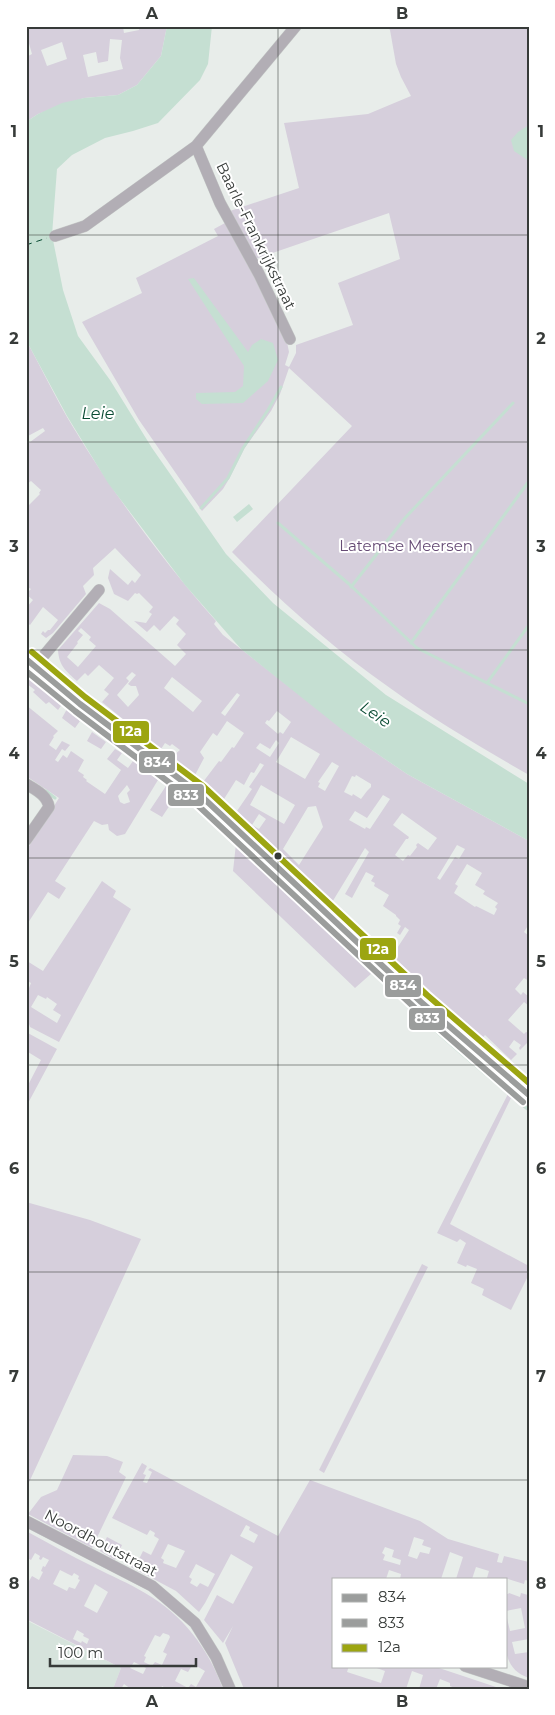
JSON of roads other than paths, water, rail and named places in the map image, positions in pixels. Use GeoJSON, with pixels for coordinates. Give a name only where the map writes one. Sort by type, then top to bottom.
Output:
{"type":"FeatureCollection","features":[{"type":"Feature","properties":{"kind":"main road"},"geometry":{"type":"LineString","coordinates":[[31,662],[80,704],[197,792],[421,1002],[529,1095]]}},
{"type":"Feature","properties":{"kind":"street"},"geometry":{"type":"LineString","coordinates":[[55,236],[85,226],[196,146],[296,26]]}},
{"type":"Feature","properties":{"kind":"street","name":"Baarle-Frankrijkstraat"},"geometry":{"type":"LineString","coordinates":[[196,146],[220,203],[254,265],[290,339]]}},
{"type":"Feature","properties":{"kind":"street"},"geometry":{"type":"LineString","coordinates":[[31,662],[99,590]]}},
{"type":"Feature","properties":{"kind":"street"},"geometry":{"type":"LineString","coordinates":[[26,784],[48,800],[48,807],[26,840]]}},
{"type":"Feature","properties":{"kind":"street","name":"Noordhoutstraat"},"geometry":{"type":"LineString","coordinates":[[26,1521],[152,1586],[195,1623],[216,1657],[230,1689]]}},
{"type":"Feature","properties":{"kind":"street"},"geometry":{"type":"LineString","coordinates":[[477,1668],[500,1672],[529,1687]]}},
{"type":"Feature","properties":{"kind":"water","name":"Leie"},"geometry":{"type":"Polygon","coordinates":[[[167,26],[212,26],[208,64],[200,80],[158,123],[105,138],[72,155],[57,169],[52,235],[63,290],[78,336],[110,380],[152,448],[226,554],[273,603],[386,695],[529,784],[529,841],[407,774],[345,732],[241,649],[185,585],[108,483],[67,416],[26,340],[26,122],[62,103],[84,98],[118,95],[137,85],[161,56],[167,26]]]}},
{"type":"Feature","properties":{"kind":"water"},"geometry":{"type":"Polygon","coordinates":[[[529,125],[529,161],[514,151],[511,140],[518,132],[529,125]]]}},
{"type":"Feature","properties":{"kind":"water"},"geometry":{"type":"Polygon","coordinates":[[[194,278],[248,352],[252,345],[261,339],[273,343],[278,360],[268,381],[243,403],[202,404],[196,399],[196,393],[235,392],[243,386],[244,366],[188,279],[194,278]]]}},
{"type":"Feature","properties":{"kind":"water"},"geometry":{"type":"Polygon","coordinates":[[[249,504],[253,509],[237,522],[233,517],[249,504]]]}},
{"type":"Feature","properties":{"kind":"waterway"},"geometry":{"type":"LineString","coordinates":[[201,508],[228,478],[243,448],[281,387]]}},
{"type":"Feature","properties":{"kind":"waterway"},"geometry":{"type":"LineString","coordinates":[[351,587],[405,518],[513,403]]}},
{"type":"Feature","properties":{"kind":"waterway"},"geometry":{"type":"LineString","coordinates":[[411,643],[529,481]]}},
{"type":"Feature","properties":{"kind":"waterway"},"geometry":{"type":"LineString","coordinates":[[278,523],[349,584],[417,648],[529,704]]}},
{"type":"Feature","properties":{"kind":"waterway"},"geometry":{"type":"LineString","coordinates":[[487,683],[529,625]]}},
{"type":"Feature","properties":{"kind":"waterway"},"geometry":{"type":"LineString","coordinates":[[46,791],[55,798]]}},
{"type":"Feature","properties":{"kind":"waterway"},"geometry":{"type":"LineString","coordinates":[[197,806],[254,859]]}},
{"type":"Feature","properties":{"kind":"waterway"},"geometry":{"type":"LineString","coordinates":[[289,893],[367,968],[501,1087]]}},
{"type":"Feature","properties":{"kind":"waterway"},"geometry":{"type":"LineString","coordinates":[[510,1094],[529,1110]]}},
{"type":"Feature","properties":{"kind":"park label","name":"Latemse Meersen"},"geometry":{"type":"Point","coordinates":[406,546]}}]}
